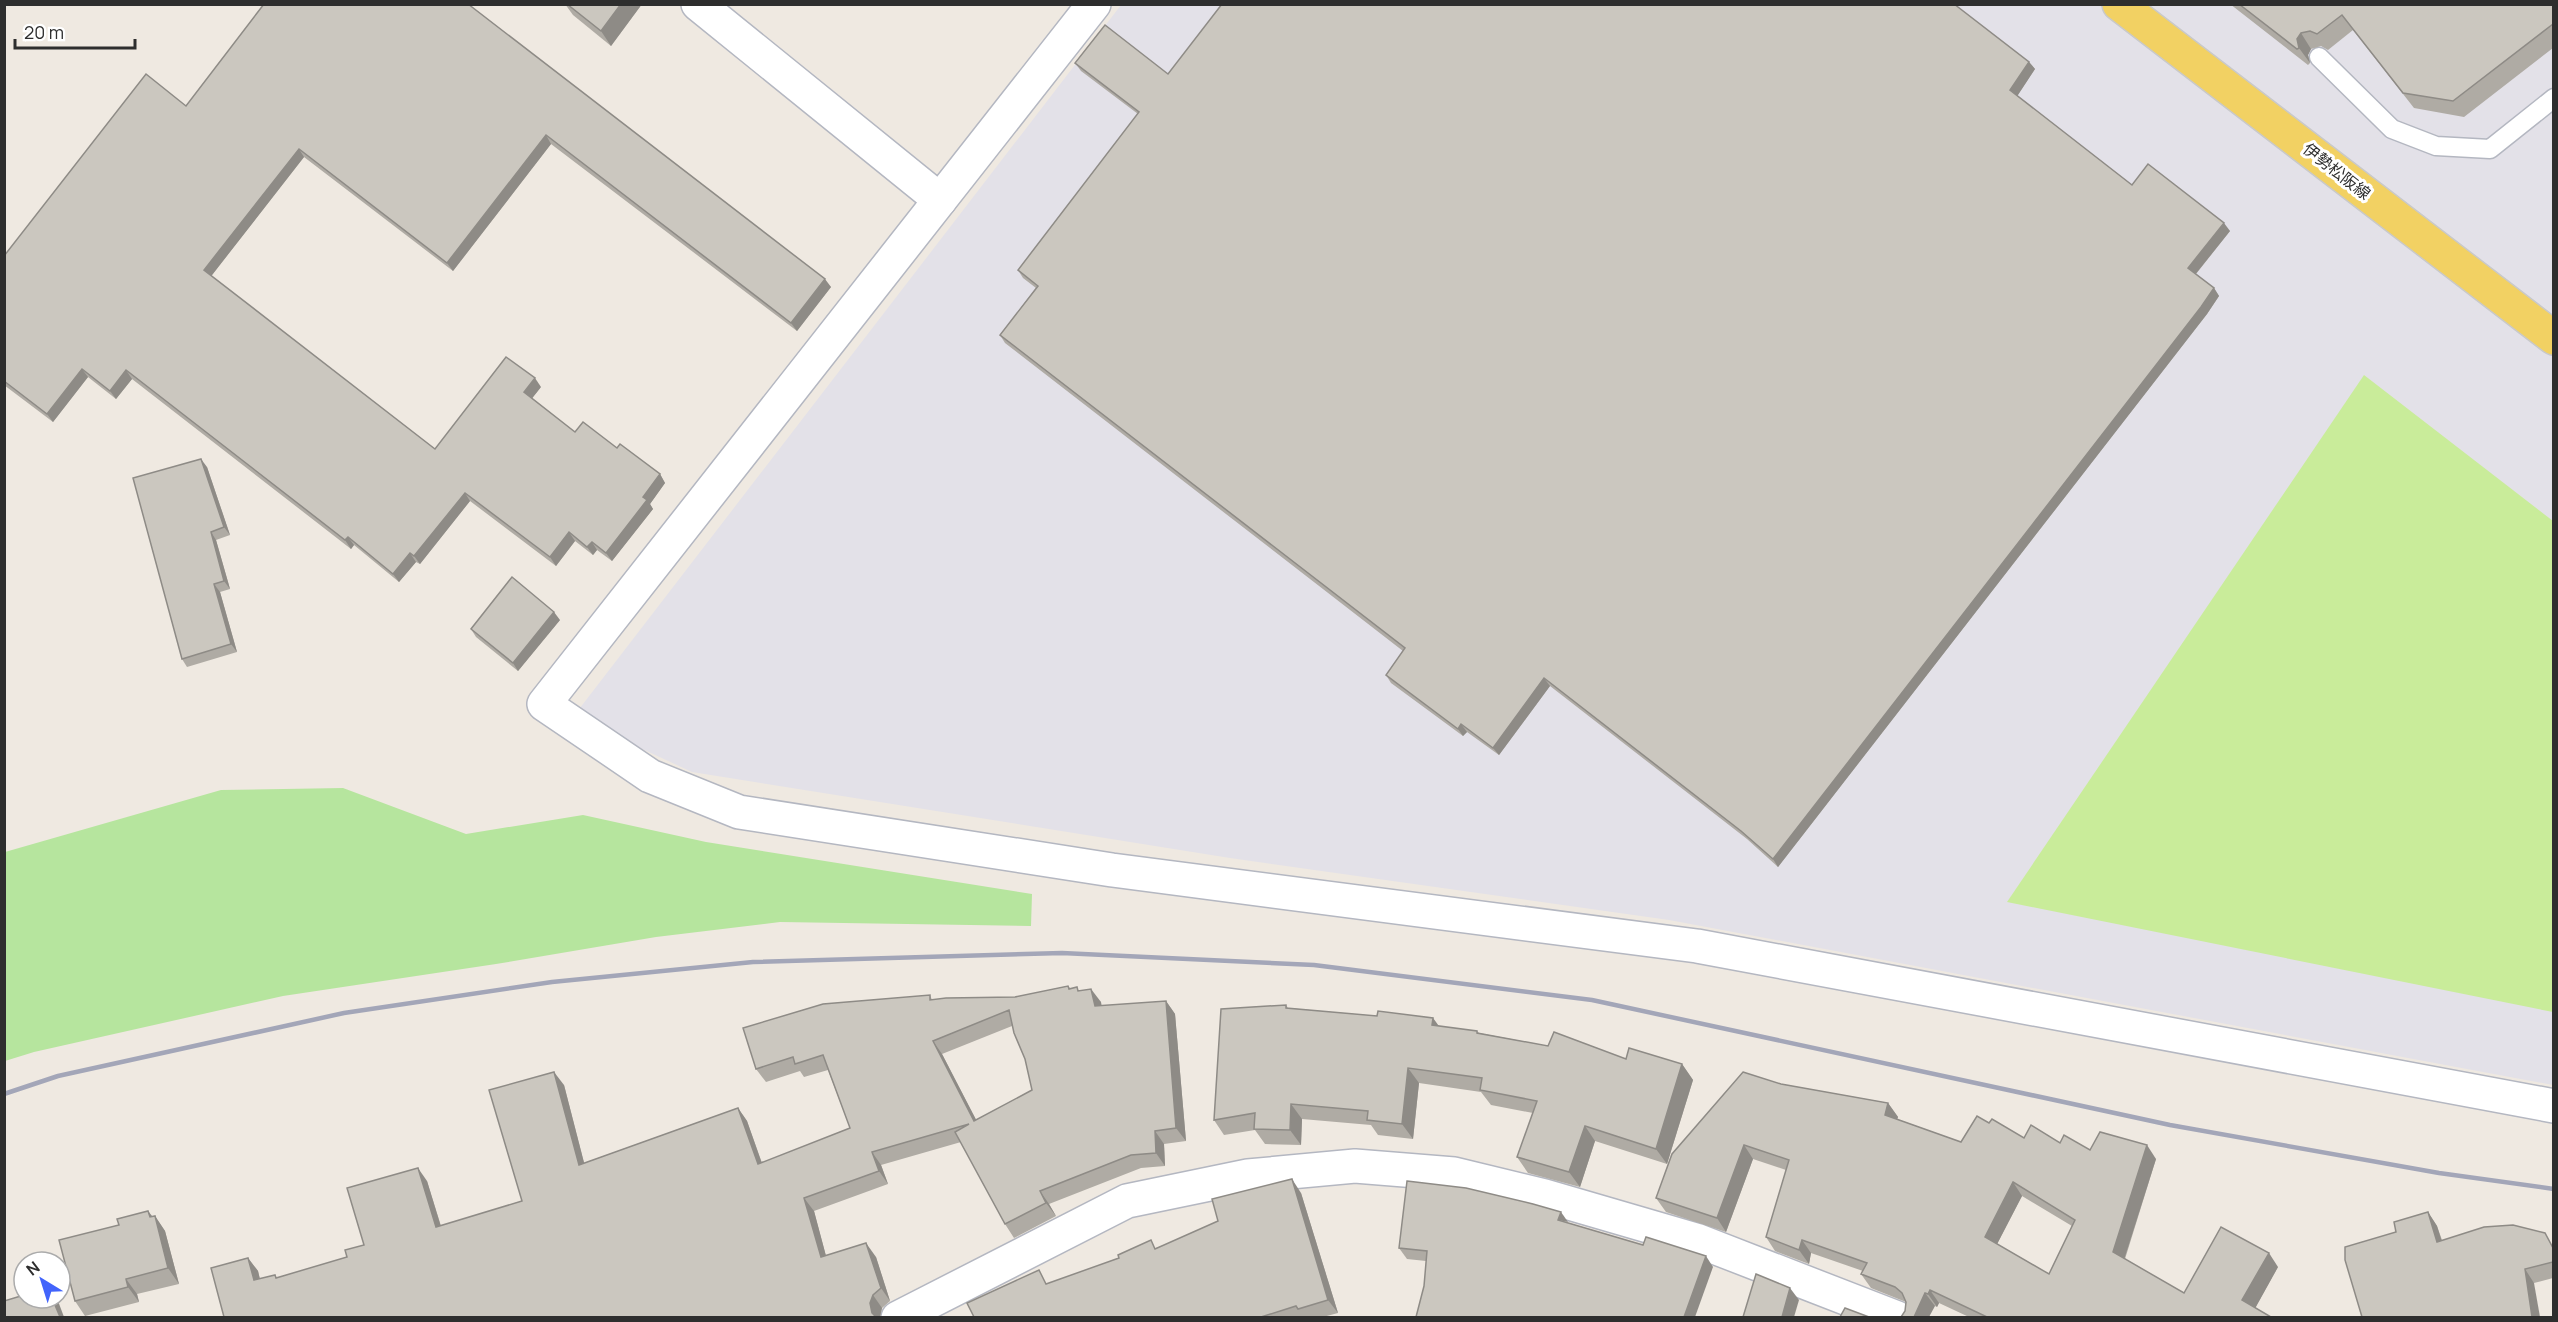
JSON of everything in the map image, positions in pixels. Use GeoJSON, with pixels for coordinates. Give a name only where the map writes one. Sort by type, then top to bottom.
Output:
{"type":"FeatureCollection","features":[{"type":"Feature","properties":{"kind":"main road","name":"伊勢松阪線"},"geometry":{"type":"LineString","coordinates":[[2119,4],[2553,338]]}},
{"type":"Feature","properties":{"kind":"street"},"geometry":{"type":"LineString","coordinates":[[698,4],[940,200]]}},
{"type":"Feature","properties":{"kind":"street"},"geometry":{"type":"LineString","coordinates":[[1094,4],[544,704],[650,776],[739,812],[1112,870],[1697,946],[2553,1106]]}},
{"type":"Feature","properties":{"kind":"street"},"geometry":{"type":"LineString","coordinates":[[898,1317],[1126,1201],[1248,1176],[1355,1166],[1454,1174],[1545,1196],[1696,1240],[1897,1317]]}},
{"type":"Feature","properties":{"kind":"lane"},"geometry":{"type":"LineString","coordinates":[[2319,57],[2392,129],[2436,146],[2490,149],[2553,98]]}},
{"type":"Feature","properties":{"kind":"shaded area"},"geometry":{"type":"Polygon","coordinates":[[[1121,5],[2553,5],[2553,1085],[1669,920],[1230,858],[692,772],[573,717],[1121,5]]]}},
{"type":"Feature","properties":{"kind":"green space"},"geometry":{"type":"Polygon","coordinates":[[[2364,375],[2553,521],[2553,1012],[2007,902],[2364,375]]]}},
{"type":"Feature","properties":{"kind":"green space"},"geometry":{"type":"Polygon","coordinates":[[[343,788],[466,834],[583,815],[706,842],[1032,894],[1031,926],[780,922],[656,937],[283,996],[34,1052],[5,1061],[5,852],[221,790],[343,788]]]}},
{"type":"Feature","properties":{"kind":"building"},"geometry":{"type":"Polygon","coordinates":[[[264,4],[468,4],[825,279],[791,323],[546,135],[447,263],[299,149],[204,270],[435,449],[506,357],[535,378],[524,392],[575,432],[583,422],[617,448],[620,444],[660,474],[643,497],[647,500],[606,553],[592,542],[587,547],[569,532],[550,557],[465,493],[414,556],[410,553],[393,574],[348,537],[345,540],[126,370],[110,391],[82,369],[47,414],[4,381],[4,256],[146,74],[186,106],[264,4]]]}},
{"type":"Feature","properties":{"kind":"building"},"geometry":{"type":"Polygon","coordinates":[[[567,4],[621,4],[601,31],[567,4]]]}},
{"type":"Feature","properties":{"kind":"building"},"geometry":{"type":"Polygon","coordinates":[[[1222,4],[1954,4],[2029,62],[2010,90],[2132,185],[2148,164],[2224,223],[2188,268],[2214,288],[1773,859],[1741,831],[1544,678],[1493,748],[1461,724],[1458,729],[1386,675],[1405,648],[1000,335],[1038,286],[1018,270],[1139,112],[1075,63],[1105,25],[1168,74],[1222,4]]]}},
{"type":"Feature","properties":{"kind":"building"},"geometry":{"type":"Polygon","coordinates":[[[2239,4],[2553,4],[2553,24],[2453,101],[2403,93],[2342,15],[2317,34],[2310,31],[2301,33],[2297,39],[2299,48],[2297,49],[2239,4]]]}},
{"type":"Feature","properties":{"kind":"building"},"geometry":{"type":"Polygon","coordinates":[[[201,459],[224,527],[211,532],[224,581],[214,584],[231,644],[182,659],[133,478],[201,459]]]}},
{"type":"Feature","properties":{"kind":"building"},"geometry":{"type":"Polygon","coordinates":[[[512,577],[554,612],[513,663],[471,629],[512,577]]]}},
{"type":"Feature","properties":{"kind":"building"},"geometry":{"type":"Polygon","coordinates":[[[1068,986],[1069,989],[1077,987],[1078,991],[1091,989],[1095,1006],[1166,1001],[1176,1128],[1155,1131],[1156,1153],[1131,1155],[1040,1191],[1046,1203],[1005,1224],[955,1132],[969,1124],[872,1152],[879,1171],[804,1198],[821,1257],[866,1243],[881,1288],[873,1295],[870,1303],[872,1313],[876,1317],[224,1317],[211,1268],[248,1258],[254,1280],[275,1275],[276,1278],[347,1257],[345,1250],[364,1245],[347,1188],[418,1168],[436,1227],[522,1201],[489,1090],[554,1072],[579,1165],[738,1108],[758,1164],[850,1128],[823,1055],[795,1064],[793,1057],[756,1069],[743,1028],[823,1004],[930,995],[930,1000],[1015,997],[1068,986]],[[1009,1010],[933,1041],[974,1121],[1032,1090],[1025,1059],[1014,1033],[1009,1010]]]}},
{"type":"Feature","properties":{"kind":"building"},"geometry":{"type":"Polygon","coordinates":[[[1286,1005],[1286,1008],[1377,1016],[1378,1011],[1433,1018],[1432,1025],[1477,1031],[1477,1033],[1548,1046],[1554,1032],[1626,1059],[1629,1048],[1682,1064],[1656,1149],[1585,1126],[1569,1172],[1517,1157],[1537,1101],[1480,1090],[1482,1078],[1408,1068],[1402,1124],[1367,1120],[1368,1111],[1291,1104],[1290,1130],[1254,1129],[1255,1113],[1214,1120],[1221,1009],[1286,1005]]]}},
{"type":"Feature","properties":{"kind":"building"},"geometry":{"type":"Polygon","coordinates":[[[1743,1072],[1781,1084],[1888,1103],[1885,1115],[1961,1142],[1977,1116],[1989,1123],[1992,1119],[2024,1138],[2031,1125],[2060,1143],[2064,1135],[2090,1150],[2100,1132],[2147,1145],[2113,1252],[2184,1293],[2221,1227],[2269,1253],[2242,1300],[2271,1317],[1987,1317],[1930,1290],[1928,1294],[1925,1293],[1914,1317],[1901,1317],[1905,1311],[1906,1302],[1902,1293],[1895,1287],[1861,1274],[1867,1263],[1802,1240],[1799,1250],[1766,1237],[1789,1160],[1744,1145],[1717,1218],[1656,1198],[1672,1154],[1743,1072]],[[2013,1182],[1985,1237],[2049,1274],[2075,1220],[2013,1182]]]}},
{"type":"Feature","properties":{"kind":"building"},"geometry":{"type":"Polygon","coordinates":[[[1292,1179],[1328,1300],[1298,1309],[1296,1306],[1261,1317],[974,1317],[967,1303],[1039,1270],[1046,1284],[1119,1258],[1118,1255],[1151,1240],[1155,1249],[1218,1221],[1212,1199],[1292,1179]]]}},
{"type":"Feature","properties":{"kind":"building"},"geometry":{"type":"Polygon","coordinates":[[[1407,1181],[1466,1188],[1533,1204],[1561,1212],[1558,1220],[1643,1245],[1646,1237],[1706,1256],[1684,1317],[1416,1317],[1424,1286],[1427,1251],[1399,1248],[1407,1181]]]}},
{"type":"Feature","properties":{"kind":"building"},"geometry":{"type":"Polygon","coordinates":[[[148,1211],[150,1217],[155,1216],[168,1268],[126,1279],[128,1287],[75,1301],[72,1290],[72,1250],[62,1250],[59,1240],[119,1225],[117,1219],[148,1211]]]}},
{"type":"Feature","properties":{"kind":"building"},"geometry":{"type":"Polygon","coordinates":[[[2428,1212],[2437,1242],[2484,1227],[2513,1225],[2545,1233],[2553,1248],[2553,1262],[2525,1269],[2532,1317],[2362,1317],[2345,1260],[2345,1247],[2396,1232],[2394,1222],[2428,1212]]]}},
{"type":"Feature","properties":{"kind":"building"},"geometry":{"type":"Polygon","coordinates":[[[1756,1274],[1790,1288],[1782,1317],[1743,1317],[1756,1274]]]}},
{"type":"Feature","properties":{"kind":"building"},"geometry":{"type":"Polygon","coordinates":[[[12,1299],[12,1310],[57,1310],[60,1317],[4,1317],[4,1301],[12,1299]]]}},
{"type":"Feature","properties":{"kind":"building"},"geometry":{"type":"Polygon","coordinates":[[[1845,1308],[1869,1317],[1840,1317],[1845,1308]]]}},
{"type":"Feature","properties":{"kind":"railway"},"geometry":{"type":"LineString","coordinates":[[4,1094],[58,1076],[344,1013],[552,982],[753,962],[1062,953],[1314,965],[1592,1000],[2170,1125],[2439,1173],[2554,1189]]}}]}
